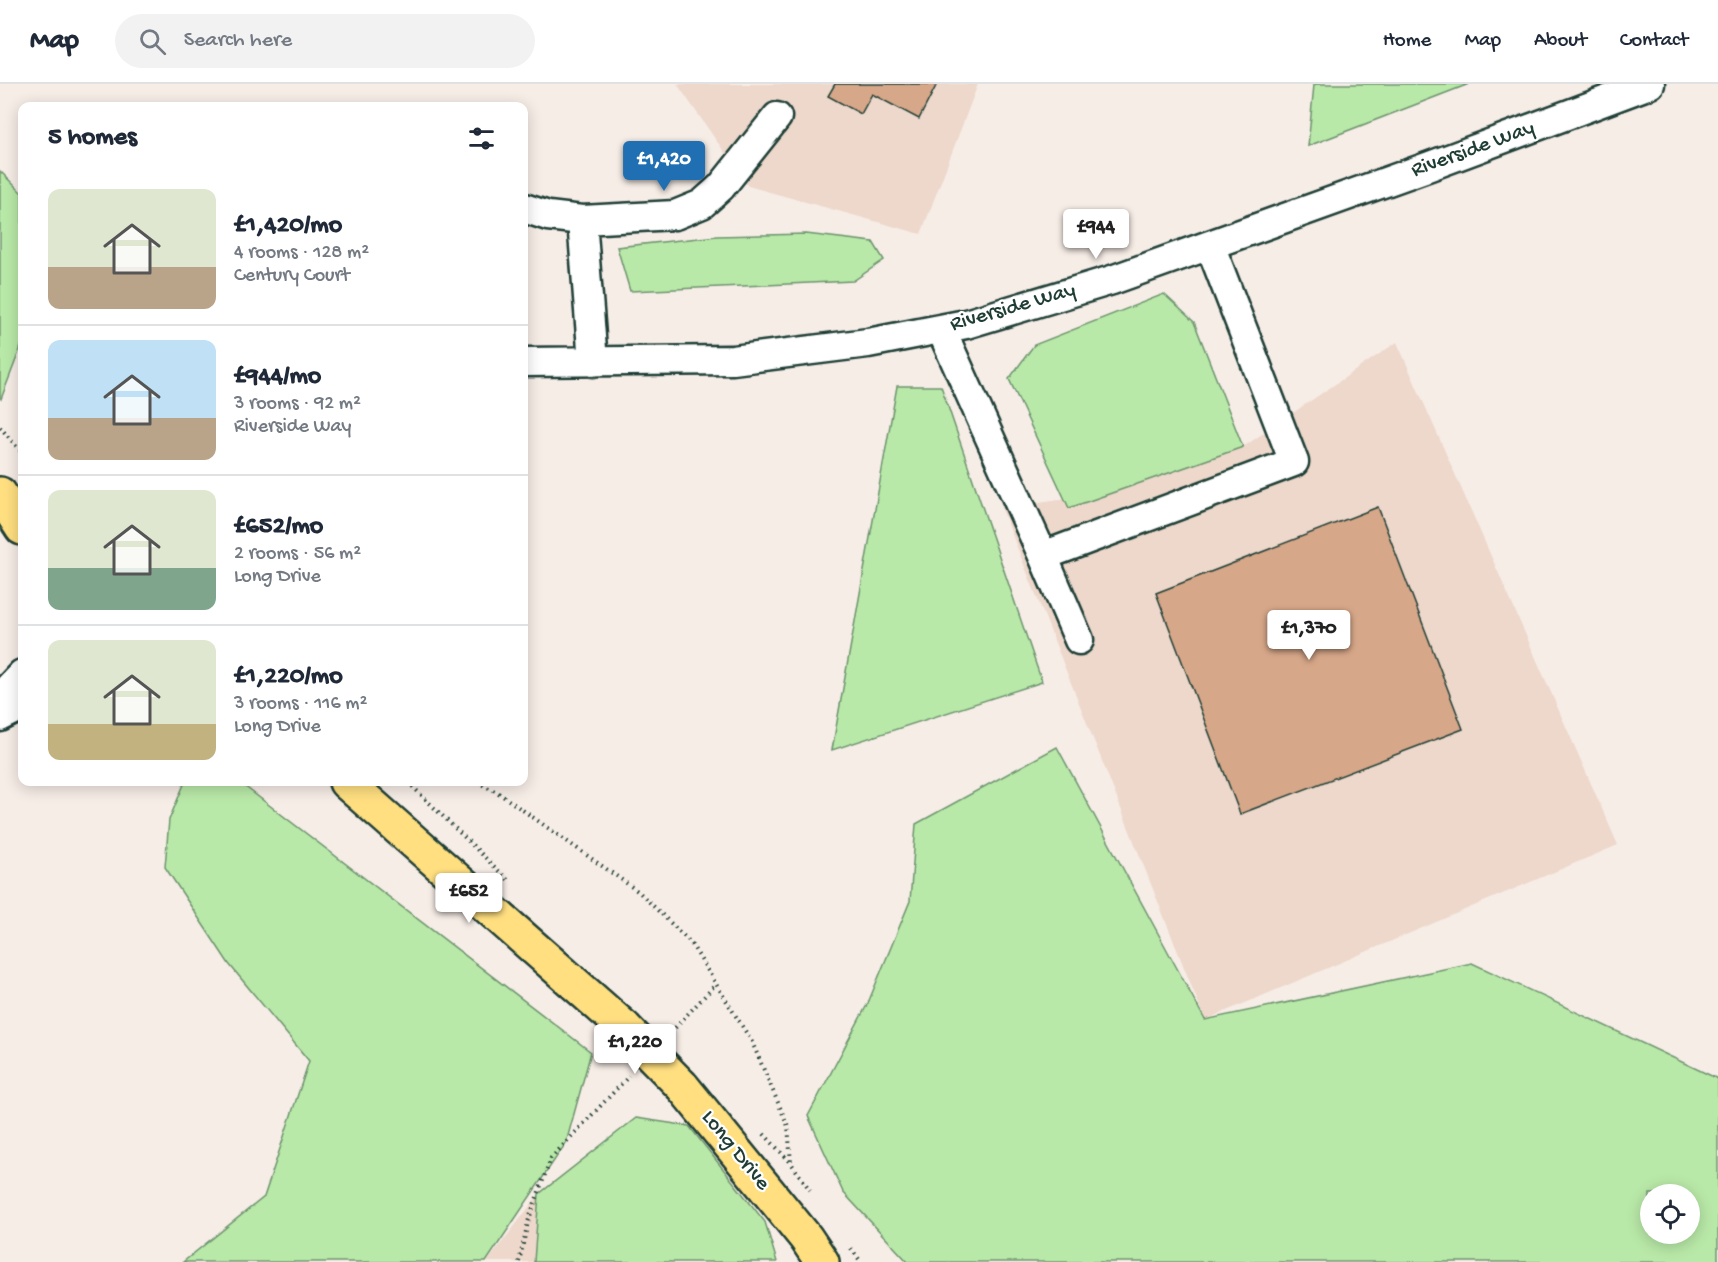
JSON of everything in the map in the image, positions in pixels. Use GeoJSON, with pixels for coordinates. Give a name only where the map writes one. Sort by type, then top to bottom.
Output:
{"type":"FeatureCollection","features":[{"type":"Feature","properties":{"kind":"main road"},"geometry":{"type":"LineString","coordinates":[[0,470],[18,486]]}},
{"type":"Feature","properties":{"kind":"main road"},"geometry":{"type":"LineString","coordinates":[[0,494],[18,522]]}},
{"type":"Feature","properties":{"kind":"main road","name":"Long Drive"},"geometry":{"type":"LineString","coordinates":[[351,786],[625,1028],[682,1086],[806,1238],[822,1262]]}},
{"type":"Feature","properties":{"kind":"street","name":"Riverside Way"},"geometry":{"type":"LineString","coordinates":[[528,362],[733,360],[868,344],[966,324],[1112,280],[1650,84]]}},
{"type":"Feature","properties":{"kind":"street"},"geometry":{"type":"LineString","coordinates":[[528,209],[548,216],[582,220],[675,215],[702,204],[721,187],[777,117]]}},
{"type":"Feature","properties":{"kind":"street"},"geometry":{"type":"LineString","coordinates":[[582,220],[593,362]]}},
{"type":"Feature","properties":{"kind":"street"},"geometry":{"type":"LineString","coordinates":[[1043,556],[1294,462],[1210,245]]}},
{"type":"Feature","properties":{"kind":"street"},"geometry":{"type":"LineString","coordinates":[[941,329],[1079,640]]}},
{"type":"Feature","properties":{"kind":"street"},"geometry":{"type":"LineString","coordinates":[[0,697],[18,678]]}},
{"type":"Feature","properties":{"kind":"street"},"geometry":{"type":"LineString","coordinates":[[0,717],[18,708]]}},
{"type":"Feature","properties":{"kind":"path"},"geometry":{"type":"LineString","coordinates":[[0,427],[18,448]]}},
{"type":"Feature","properties":{"kind":"path"},"geometry":{"type":"LineString","coordinates":[[485,786],[497,792],[639,892],[690,942],[752,1042],[788,1126],[791,1163]]}},
{"type":"Feature","properties":{"kind":"path"},"geometry":{"type":"LineString","coordinates":[[669,1035],[716,984]]}},
{"type":"Feature","properties":{"kind":"path"},"geometry":{"type":"LineString","coordinates":[[519,1262],[528,1222],[551,1158],[637,1068]]}},
{"type":"Feature","properties":{"kind":"shaded area"},"geometry":{"type":"Polygon","coordinates":[[[677,84],[978,84],[921,234],[748,186],[677,84]]]}},
{"type":"Feature","properties":{"kind":"shaded area"},"geometry":{"type":"Polygon","coordinates":[[[1397,342],[1618,845],[1205,1020],[1001,507],[1119,491],[1243,447],[1397,342]]]}},
{"type":"Feature","properties":{"kind":"shaded area"},"geometry":{"type":"Polygon","coordinates":[[[539,1194],[534,1262],[487,1262],[539,1194]]]}},
{"type":"Feature","properties":{"kind":"green space"},"geometry":{"type":"Polygon","coordinates":[[[1469,84],[1308,146],[1314,85],[1469,84]]]}},
{"type":"Feature","properties":{"kind":"green space"},"geometry":{"type":"Polygon","coordinates":[[[0,171],[18,189],[18,354],[1,399],[0,171]]]}},
{"type":"Feature","properties":{"kind":"green space"},"geometry":{"type":"Polygon","coordinates":[[[806,234],[873,242],[884,260],[853,281],[630,291],[617,247],[717,236],[806,234]]]}},
{"type":"Feature","properties":{"kind":"green space"},"geometry":{"type":"Polygon","coordinates":[[[1164,294],[1194,322],[1243,447],[1069,508],[1009,379],[1034,345],[1164,294]]]}},
{"type":"Feature","properties":{"kind":"green space"},"geometry":{"type":"Polygon","coordinates":[[[897,386],[941,386],[1042,682],[832,750],[897,386]]]}},
{"type":"Feature","properties":{"kind":"green space"},"geometry":{"type":"Polygon","coordinates":[[[1057,747],[1205,1020],[1472,963],[1718,1079],[1718,1262],[908,1262],[843,1192],[808,1116],[868,1003],[910,901],[916,824],[1057,747]]]}},
{"type":"Feature","properties":{"kind":"green space"},"geometry":{"type":"Polygon","coordinates":[[[183,786],[244,786],[591,1052],[566,1143],[486,1262],[183,1262],[264,1197],[309,1061],[229,964],[165,867],[169,820],[183,786]]]}},
{"type":"Feature","properties":{"kind":"green space"},"geometry":{"type":"Polygon","coordinates":[[[636,1118],[689,1126],[765,1222],[777,1262],[534,1262],[539,1194],[636,1118]]]}},
{"type":"Feature","properties":{"kind":"building"},"geometry":{"type":"Polygon","coordinates":[[[835,84],[937,84],[919,119],[872,94],[861,114],[828,96],[835,84]]]}},
{"type":"Feature","properties":{"kind":"building"},"geometry":{"type":"Polygon","coordinates":[[[1378,507],[1463,729],[1240,814],[1156,593],[1378,507]]]}}]}
